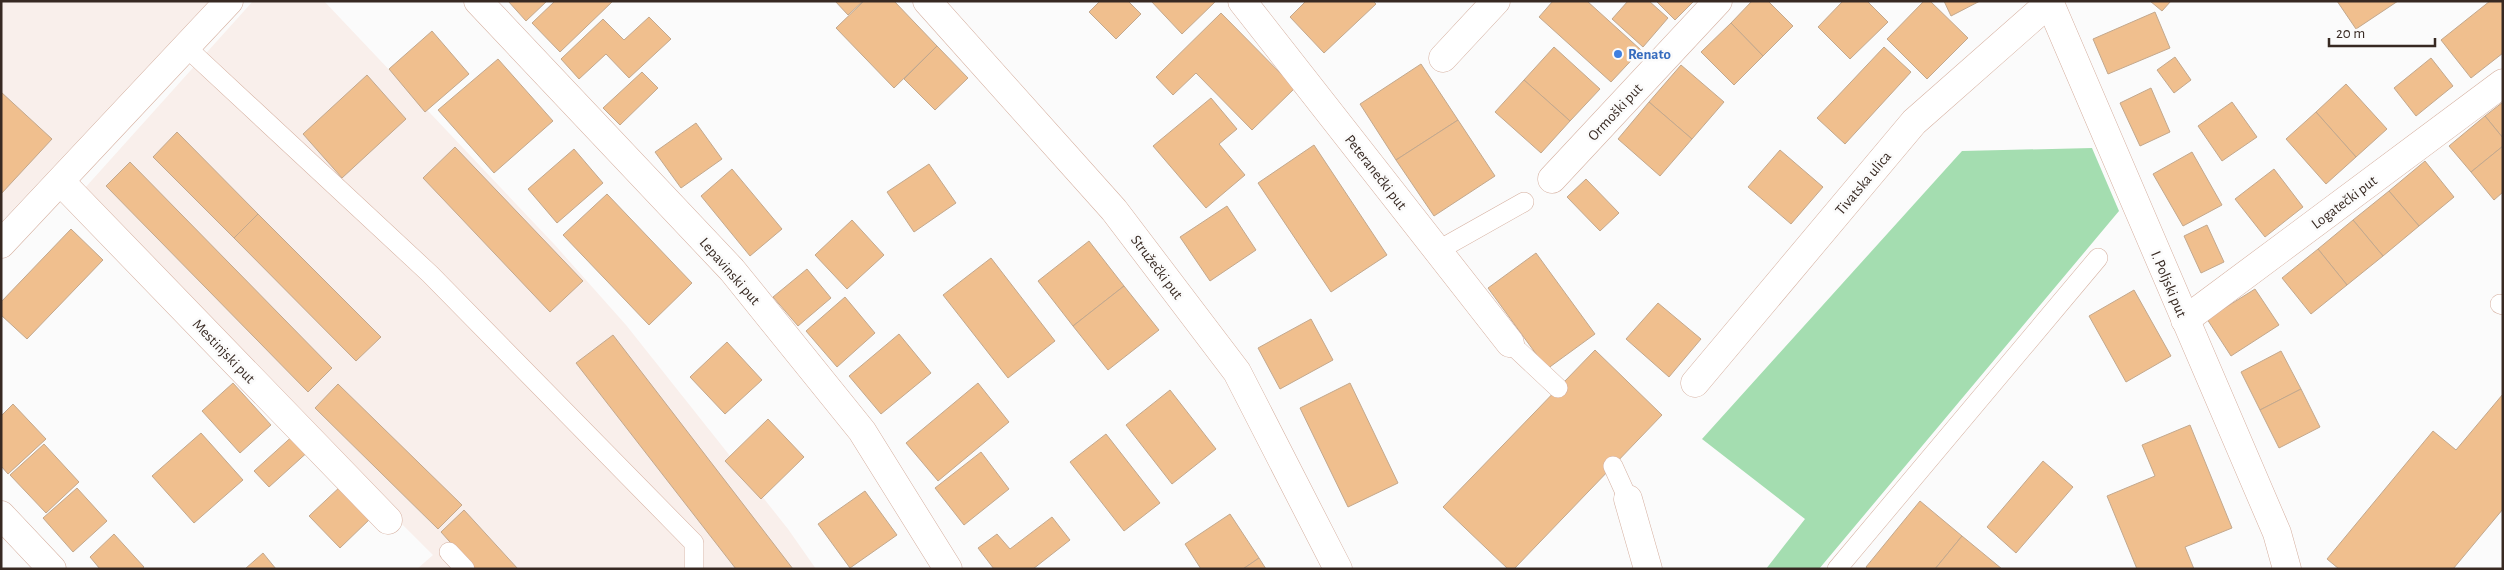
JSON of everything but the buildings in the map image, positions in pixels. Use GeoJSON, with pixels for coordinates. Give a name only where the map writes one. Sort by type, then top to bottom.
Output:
{"type":"FeatureCollection","features":[{"type":"Feature","properties":{"kind":"street"},"geometry":{"type":"LineString","coordinates":[[1,244],[229,1]]}},
{"type":"Feature","properties":{"kind":"street","name":"Lepavinski put"},"geometry":{"type":"LineString","coordinates":[[478,1],[732,270],[862,431],[948,569]]}},
{"type":"Feature","properties":{"kind":"street","name":"Stružečki put"},"geometry":{"type":"LineString","coordinates":[[927,1],[1114,210],[1237,372],[1338,569]]}},
{"type":"Feature","properties":{"kind":"street","name":"Peteranečki put"},"geometry":{"type":"LineString","coordinates":[[1242,1],[1510,343]]}},
{"type":"Feature","properties":{"kind":"street"},"geometry":{"type":"LineString","coordinates":[[1443,58],[1496,1]]}},
{"type":"Feature","properties":{"kind":"street","name":"Ormoški put"},"geometry":{"type":"LineString","coordinates":[[1552,179],[1718,1]]}},
{"type":"Feature","properties":{"kind":"street","name":"I. Poljski put"},"geometry":{"type":"LineString","coordinates":[[2049,2],[2277,533],[2287,569]]}},
{"type":"Feature","properties":{"kind":"street","name":"Tivatska ulica"},"geometry":{"type":"LineString","coordinates":[[1695,383],[1914,122],[2049,2]]}},
{"type":"Feature","properties":{"kind":"street","name":"Logatečki put"},"geometry":{"type":"LineString","coordinates":[[2185,320],[2503,83]]}},
{"type":"Feature","properties":{"kind":"street","name":"Mestinjski put"},"geometry":{"type":"LineString","coordinates":[[61,182],[388,520]]}},
{"type":"Feature","properties":{"kind":"street"},"geometry":{"type":"LineString","coordinates":[[1628,499],[1648,569]]}},
{"type":"Feature","properties":{"kind":"street"},"geometry":{"type":"LineString","coordinates":[[1,515],[52,569]]}},
{"type":"Feature","properties":{"kind":"lane"},"geometry":{"type":"LineString","coordinates":[[186,46],[430,274],[694,543],[694,569]]}},
{"type":"Feature","properties":{"kind":"lane"},"geometry":{"type":"LineString","coordinates":[[1438,251],[1524,202]]}},
{"type":"Feature","properties":{"kind":"lane"},"geometry":{"type":"LineString","coordinates":[[1837,569],[2098,258]]}},
{"type":"Feature","properties":{"kind":"lane"},"geometry":{"type":"LineString","coordinates":[[1510,343],[1558,388]]}},
{"type":"Feature","properties":{"kind":"lane"},"geometry":{"type":"LineString","coordinates":[[1613,466],[1628,499]]}},
{"type":"Feature","properties":{"kind":"lane"},"geometry":{"type":"LineString","coordinates":[[449,552],[465,569]]}},
{"type":"Feature","properties":{"kind":"shaded area"},"geometry":{"type":"Polygon","coordinates":[[[1,1],[209,1],[1,222],[1,1]]]}},
{"type":"Feature","properties":{"kind":"shaded area"},"geometry":{"type":"Polygon","coordinates":[[[253,1],[324,1],[554,244],[626,325],[788,529],[816,569],[417,569],[433,555],[75,199],[253,1]]]}},
{"type":"Feature","properties":{"kind":"green space"},"geometry":{"type":"Polygon","coordinates":[[[2092,148],[2119,211],[1819,569],[1766,569],[1805,519],[1702,439],[1962,151],[2092,148]]]}},
{"type":"Feature","properties":{"kind":"place","name":"Renato"},"geometry":{"type":"Point","coordinates":[1618,54]}}]}
